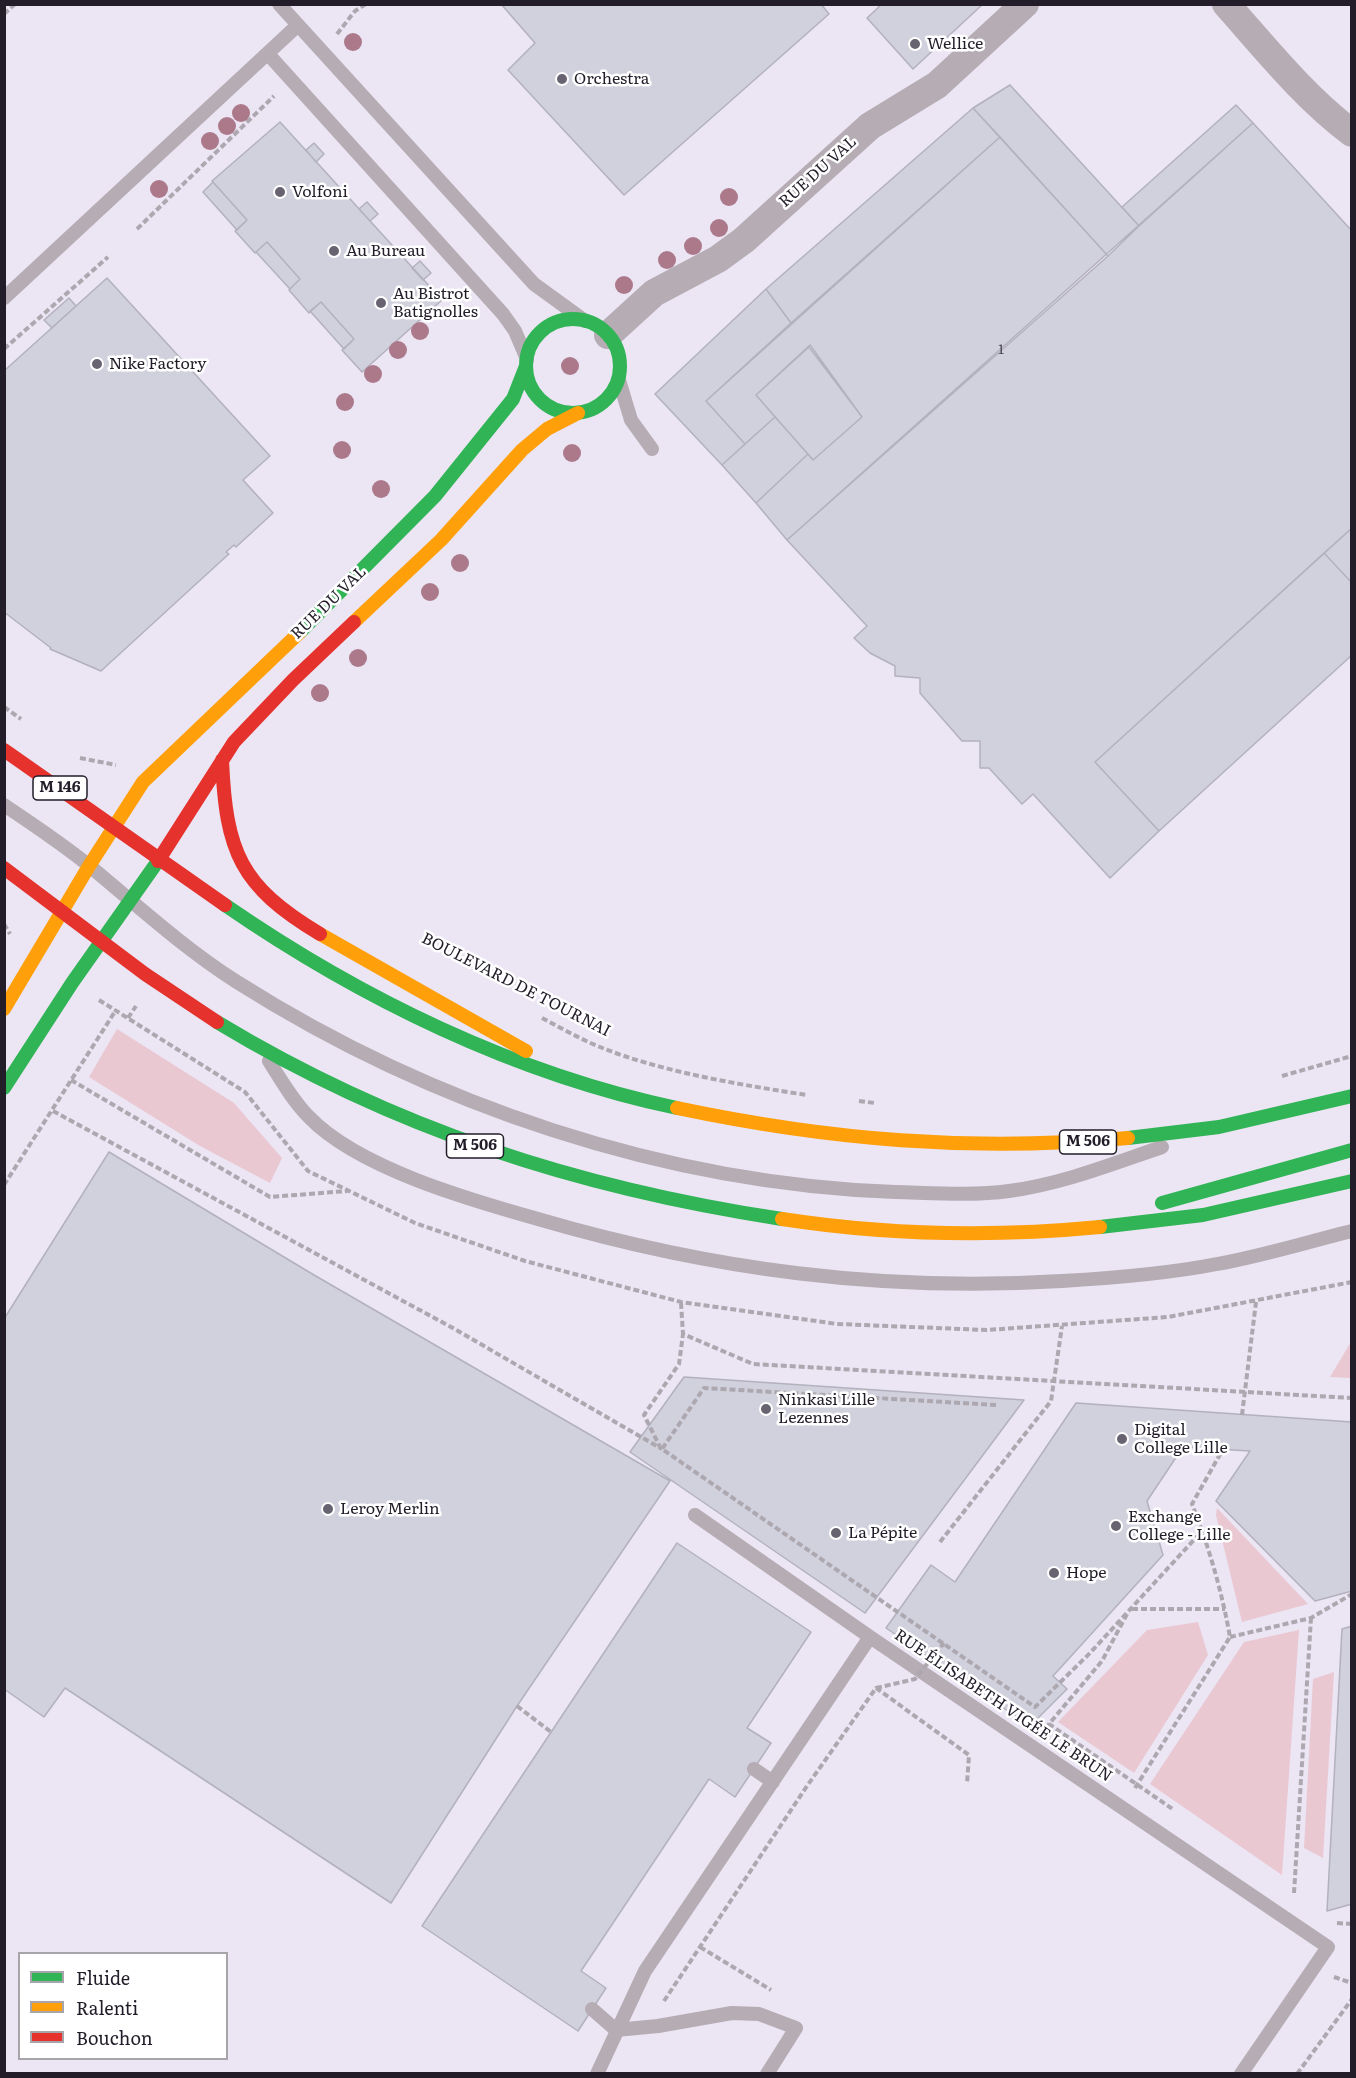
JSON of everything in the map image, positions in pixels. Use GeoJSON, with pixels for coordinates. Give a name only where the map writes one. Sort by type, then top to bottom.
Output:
{"type":"FeatureCollection","features":[{"type":"Feature","properties":{"kind":"main road"},"geometry":{"type":"LineString","coordinates":[[566,320],[596,328],[618,352],[619,380],[613,392],[598,407],[579,413],[565,413],[547,405],[530,385],[527,363],[534,341],[547,327],[566,320]]}},
{"type":"Feature","properties":{"kind":"main road","name":"RUE DU VAL"},"geometry":{"type":"LineString","coordinates":[[4,1009],[114,826],[155,768],[317,616],[435,496],[513,399],[527,363]]}},
{"type":"Feature","properties":{"kind":"main road","name":"RUE DU VAL"},"geometry":{"type":"LineString","coordinates":[[160,858],[222,760],[253,721],[441,540],[522,450],[547,429],[579,413]]}},
{"type":"Feature","properties":{"kind":"main road","name":"M 146"},"geometry":{"type":"LineString","coordinates":[[4,750],[114,826]]}},
{"type":"Feature","properties":{"kind":"main road","name":"M 506"},"geometry":{"type":"LineString","coordinates":[[222,760],[225,806],[237,850],[251,880],[277,907],[356,956],[583,1083]]}},
{"type":"Feature","properties":{"kind":"main road","name":"M 506"},"geometry":{"type":"LineString","coordinates":[[114,826],[272,937],[373,996],[473,1043],[583,1083],[720,1118],[821,1134],[896,1142],[1067,1143],[1146,1137],[1230,1125],[1352,1096]]}},
{"type":"Feature","properties":{"kind":"main road"},"geometry":{"type":"LineString","coordinates":[[4,1088],[160,858]]}},
{"type":"Feature","properties":{"kind":"main road"},"geometry":{"type":"LineString","coordinates":[[4,868],[101,942]]}},
{"type":"Feature","properties":{"kind":"main road","name":"M 506"},"geometry":{"type":"LineString","coordinates":[[101,942],[192,1006],[259,1047],[340,1089],[430,1129],[552,1171],[632,1194],[724,1213],[851,1228],[961,1233],[1049,1231],[1192,1217],[1254,1206],[1352,1181]]}},
{"type":"Feature","properties":{"kind":"main road","name":"M 506"},"geometry":{"type":"LineString","coordinates":[[1049,1231],[1171,1201],[1352,1150]]}},
{"type":"Feature","properties":{"kind":"street","name":"RUE DU VAL"},"geometry":{"type":"LineString","coordinates":[[596,328],[654,293],[718,259],[744,240],[870,126],[937,85],[1025,4]]}},
{"type":"Feature","properties":{"kind":"street"},"geometry":{"type":"LineString","coordinates":[[1226,4],[1306,93],[1328,115],[1352,132]]}},
{"type":"Feature","properties":{"kind":"lane"},"geometry":{"type":"LineString","coordinates":[[279,4],[534,284],[596,328]]}},
{"type":"Feature","properties":{"kind":"lane"},"geometry":{"type":"LineString","coordinates":[[4,298],[298,25]]}},
{"type":"Feature","properties":{"kind":"lane"},"geometry":{"type":"LineString","coordinates":[[268,54],[503,314],[515,331],[527,363]]}},
{"type":"Feature","properties":{"kind":"lane"},"geometry":{"type":"LineString","coordinates":[[619,380],[631,420],[652,449]]}},
{"type":"Feature","properties":{"kind":"lane"},"geometry":{"type":"LineString","coordinates":[[4,805],[89,866],[130,901],[235,981],[358,1050],[514,1116],[580,1138],[665,1160],[758,1178],[891,1192],[990,1192],[1035,1186],[1077,1176],[1230,1125]]}},
{"type":"Feature","properties":{"kind":"lane"},"geometry":{"type":"LineString","coordinates":[[259,1047],[308,1116],[333,1138],[381,1165],[459,1194],[578,1231],[674,1254],[768,1271],[872,1282],[928,1284],[1085,1280],[1216,1264],[1352,1231]]}},
{"type":"Feature","properties":{"kind":"lane"},"geometry":{"type":"LineString","coordinates":[[695,1515],[870,1637]]}},
{"type":"Feature","properties":{"kind":"lane","name":"RUE ÉLISABETH VIGÉE LE BRUN"},"geometry":{"type":"LineString","coordinates":[[597,2073],[645,1971],[870,1637],[1123,1806],[1328,1947],[1241,2073]]}},
{"type":"Feature","properties":{"kind":"lane"},"geometry":{"type":"LineString","coordinates":[[754,1769],[773,1782]]}},
{"type":"Feature","properties":{"kind":"lane"},"geometry":{"type":"LineString","coordinates":[[592,2009],[616,2030],[658,2026],[732,2013],[759,2014],[796,2028],[766,2073]]}},
{"type":"Feature","properties":{"kind":"path"},"geometry":{"type":"LineString","coordinates":[[4,14],[15,4]]}},
{"type":"Feature","properties":{"kind":"path"},"geometry":{"type":"LineString","coordinates":[[335,36],[355,11],[366,4]]}},
{"type":"Feature","properties":{"kind":"path"},"geometry":{"type":"LineString","coordinates":[[137,229],[274,96]]}},
{"type":"Feature","properties":{"kind":"path"},"geometry":{"type":"LineString","coordinates":[[4,349],[108,257]]}},
{"type":"Feature","properties":{"kind":"path"},"geometry":{"type":"LineString","coordinates":[[4,1185],[116,1011]]}},
{"type":"Feature","properties":{"kind":"path","name":"BOULEVARD DE TOURNAI"},"geometry":{"type":"LineString","coordinates":[[537,1016],[600,1047],[624,1056],[710,1077],[810,1095]]}},
{"type":"Feature","properties":{"kind":"path"},"geometry":{"type":"LineString","coordinates":[[1280,1076],[1352,1056]]}},
{"type":"Feature","properties":{"kind":"path"},"geometry":{"type":"LineString","coordinates":[[71,1080],[270,1197],[350,1191]]}},
{"type":"Feature","properties":{"kind":"path"},"geometry":{"type":"LineString","coordinates":[[856,1101],[885,1104]]}},
{"type":"Feature","properties":{"kind":"path"},"geometry":{"type":"LineString","coordinates":[[53,1111],[451,1327],[662,1449],[1035,1707],[1203,1530]]}},
{"type":"Feature","properties":{"kind":"path"},"geometry":{"type":"LineString","coordinates":[[662,1449],[644,1415],[679,1364],[683,1334],[681,1302]]}},
{"type":"Feature","properties":{"kind":"path"},"geometry":{"type":"LineString","coordinates":[[1242,1415],[1256,1302]]}},
{"type":"Feature","properties":{"kind":"path"},"geometry":{"type":"LineString","coordinates":[[940,1542],[1051,1401],[1062,1326]]}},
{"type":"Feature","properties":{"kind":"path"},"geometry":{"type":"LineString","coordinates":[[683,1334],[753,1364],[1352,1398]]}},
{"type":"Feature","properties":{"kind":"path"},"geometry":{"type":"LineString","coordinates":[[662,1449],[704,1388],[996,1405]]}},
{"type":"Feature","properties":{"kind":"path"},"geometry":{"type":"LineString","coordinates":[[1123,1806],[1230,1637],[1225,1609],[1203,1530],[1192,1504],[1223,1449]]}},
{"type":"Feature","properties":{"kind":"path"},"geometry":{"type":"LineString","coordinates":[[1230,1637],[1311,1618],[1352,1594]]}},
{"type":"Feature","properties":{"kind":"path"},"geometry":{"type":"LineString","coordinates":[[1130,1609],[1225,1609]]}},
{"type":"Feature","properties":{"kind":"path"},"geometry":{"type":"LineString","coordinates":[[1130,1609],[1102,1660],[1049,1724],[1176,1812]]}},
{"type":"Feature","properties":{"kind":"path"},"geometry":{"type":"LineString","coordinates":[[1294,1893],[1311,1618]]}},
{"type":"Feature","properties":{"kind":"path"},"geometry":{"type":"LineString","coordinates":[[778,1995],[700,1947],[807,1786],[876,1688],[915,1678],[944,1643]]}},
{"type":"Feature","properties":{"kind":"path"},"geometry":{"type":"LineString","coordinates":[[876,1688],[969,1755],[967,1784]]}},
{"type":"Feature","properties":{"kind":"path"},"geometry":{"type":"LineString","coordinates":[[517,1706],[551,1731]]}},
{"type":"Feature","properties":{"kind":"path"},"geometry":{"type":"LineString","coordinates":[[1284,1886],[1302,1899]]}},
{"type":"Feature","properties":{"kind":"path"},"geometry":{"type":"LineString","coordinates":[[1334,1923],[1352,1924]]}},
{"type":"Feature","properties":{"kind":"path"},"geometry":{"type":"LineString","coordinates":[[1315,1965],[1339,1980],[1352,1983]]}},
{"type":"Feature","properties":{"kind":"path"},"geometry":{"type":"LineString","coordinates":[[1298,2073],[1352,1999]]}},
{"type":"Feature","properties":{"kind":"shaded area"},"geometry":{"type":"Polygon","coordinates":[[[117,1029],[234,1103],[282,1158],[270,1183],[200,1146],[89,1077],[117,1029]]]}},
{"type":"Feature","properties":{"kind":"shaded area"},"geometry":{"type":"Polygon","coordinates":[[[1351,1342],[1351,1378],[1330,1377],[1351,1342]]]}},
{"type":"Feature","properties":{"kind":"shaded area"},"geometry":{"type":"Polygon","coordinates":[[[1217,1508],[1308,1604],[1242,1622],[1216,1515],[1217,1508]]]}},
{"type":"Feature","properties":{"kind":"shaded area"},"geometry":{"type":"Polygon","coordinates":[[[1198,1622],[1208,1655],[1134,1773],[1058,1722],[1147,1630],[1198,1622]]]}},
{"type":"Feature","properties":{"kind":"shaded area"},"geometry":{"type":"Polygon","coordinates":[[[1299,1630],[1282,1875],[1150,1784],[1244,1642],[1299,1630]]]}},
{"type":"Feature","properties":{"kind":"shaded area"},"geometry":{"type":"Polygon","coordinates":[[[1334,1672],[1323,1858],[1304,1848],[1313,1679],[1334,1672]]]}},
{"type":"Feature","properties":{"kind":"building"},"geometry":{"type":"Polygon","coordinates":[[[501,4],[821,4],[829,14],[624,195],[508,70],[535,43],[501,4]]]}},
{"type":"Feature","properties":{"kind":"building","name":"Wellice"},"geometry":{"type":"Polygon","coordinates":[[[882,4],[983,4],[913,69],[867,18],[882,4]]]}},
{"type":"Feature","properties":{"kind":"building"},"geometry":{"type":"Polygon","coordinates":[[[1010,85],[1139,226],[1108,256],[973,108],[1010,85]]]}},
{"type":"Feature","properties":{"kind":"building"},"geometry":{"type":"Polygon","coordinates":[[[1236,105],[1253,123],[1139,226],[1122,207],[1236,105]]]}},
{"type":"Feature","properties":{"kind":"building"},"geometry":{"type":"Polygon","coordinates":[[[973,108],[1000,137],[791,323],[766,289],[973,108]]]}},
{"type":"Feature","properties":{"kind":"building"},"geometry":{"type":"Polygon","coordinates":[[[280,122],[442,300],[362,372],[342,350],[354,339],[321,302],[309,313],[289,290],[300,279],[267,242],[255,253],[235,231],[247,220],[212,181],[280,122]]]}},
{"type":"Feature","properties":{"kind":"building"},"geometry":{"type":"Polygon","coordinates":[[[1253,123],[1352,231],[1352,528],[1095,762],[1159,831],[1110,878],[1033,794],[1022,804],[989,768],[980,768],[980,741],[962,741],[920,693],[920,678],[895,676],[895,666],[870,653],[854,638],[867,626],[787,540],[1253,123]]]}},
{"type":"Feature","properties":{"kind":"building"},"geometry":{"type":"Polygon","coordinates":[[[1000,137],[1108,256],[787,540],[756,503],[808,454],[813,460],[862,417],[810,345],[756,395],[775,417],[745,444],[706,401],[1000,137]]]}},
{"type":"Feature","properties":{"kind":"building"},"geometry":{"type":"Polygon","coordinates":[[[314,143],[324,154],[316,162],[306,150],[314,143]]]}},
{"type":"Feature","properties":{"kind":"building"},"geometry":{"type":"Polygon","coordinates":[[[213,182],[247,220],[237,230],[203,192],[213,182]]]}},
{"type":"Feature","properties":{"kind":"building"},"geometry":{"type":"Polygon","coordinates":[[[367,202],[378,214],[370,221],[359,209],[367,202]]]}},
{"type":"Feature","properties":{"kind":"building"},"geometry":{"type":"Polygon","coordinates":[[[267,242],[300,279],[290,289],[256,252],[267,242]]]}},
{"type":"Feature","properties":{"kind":"building"},"geometry":{"type":"Polygon","coordinates":[[[420,261],[431,273],[423,280],[412,268],[420,261]]]}},
{"type":"Feature","properties":{"kind":"building"},"geometry":{"type":"Polygon","coordinates":[[[107,278],[270,456],[243,480],[273,513],[236,547],[234,545],[226,552],[229,554],[101,671],[50,649],[4,612],[4,371],[107,278]]]}},
{"type":"Feature","properties":{"kind":"building"},"geometry":{"type":"Polygon","coordinates":[[[766,289],[791,323],[706,401],[745,444],[722,465],[655,394],[766,289]]]}},
{"type":"Feature","properties":{"kind":"building"},"geometry":{"type":"Polygon","coordinates":[[[69,298],[76,306],[52,328],[44,320],[69,298]]]}},
{"type":"Feature","properties":{"kind":"building"},"geometry":{"type":"Polygon","coordinates":[[[321,302],[354,339],[344,349],[310,311],[321,302]]]}},
{"type":"Feature","properties":{"kind":"building"},"geometry":{"type":"Polygon","coordinates":[[[809,347],[862,417],[813,460],[756,395],[809,347]]]}},
{"type":"Feature","properties":{"kind":"building"},"geometry":{"type":"Polygon","coordinates":[[[775,417],[808,454],[756,503],[722,465],[775,417]]]}},
{"type":"Feature","properties":{"kind":"building"},"geometry":{"type":"Polygon","coordinates":[[[1352,528],[1352,583],[1324,553],[1352,528]]]}},
{"type":"Feature","properties":{"kind":"building"},"geometry":{"type":"Polygon","coordinates":[[[1324,553],[1352,583],[1352,655],[1159,831],[1095,762],[1324,553]]]}},
{"type":"Feature","properties":{"kind":"building","name":"Leroy Merlin"},"geometry":{"type":"Polygon","coordinates":[[[109,1152],[314,1275],[670,1481],[517,1706],[391,1903],[65,1688],[44,1717],[4,1689],[4,1319],[109,1152]]]}},
{"type":"Feature","properties":{"kind":"building","name":"La Pépite"},"geometry":{"type":"Polygon","coordinates":[[[684,1377],[1024,1400],[865,1613],[630,1452],[684,1377]]]}},
{"type":"Feature","properties":{"kind":"building","name":"Hope"},"geometry":{"type":"Polygon","coordinates":[[[1076,1403],[1352,1422],[1352,1591],[1315,1601],[1216,1501],[1250,1451],[1183,1447],[1147,1501],[1163,1555],[1053,1676],[1067,1689],[1030,1726],[886,1628],[931,1565],[955,1582],[1076,1403]]]}},
{"type":"Feature","properties":{"kind":"building"},"geometry":{"type":"Polygon","coordinates":[[[677,1543],[811,1632],[747,1728],[771,1743],[735,1797],[709,1779],[581,1971],[606,1988],[578,2031],[422,1926],[677,1543]]]}},
{"type":"Feature","properties":{"kind":"building"},"geometry":{"type":"Polygon","coordinates":[[[1352,1626],[1352,1904],[1327,1911],[1342,1629],[1352,1626]]]}},
{"type":"Feature","properties":{"kind":"traffic: fast"},"geometry":{"type":"LineString","coordinates":[[573,319],[591,323],[606,333],[616,348],[620,366],[616,384],[606,399],[591,409],[573,413],[555,409],[540,399],[530,384],[526,366],[530,348],[540,333],[555,323],[573,319]]}},
{"type":"Feature","properties":{"kind":"traffic: fast"},"geometry":{"type":"LineString","coordinates":[[300,632],[435,496],[513,399],[526,366]]}},
{"type":"Feature","properties":{"kind":"traffic: fast"},"geometry":{"type":"LineString","coordinates":[[4,1088],[72,983],[158,861]]}},
{"type":"Feature","properties":{"kind":"traffic: fast"},"geometry":{"type":"LineString","coordinates":[[225,905],[330,971],[441,1029],[557,1075],[677,1108]]}},
{"type":"Feature","properties":{"kind":"traffic: fast"},"geometry":{"type":"LineString","coordinates":[[217,1022],[351,1094],[489,1149],[633,1190],[782,1219]]}},
{"type":"Feature","properties":{"kind":"traffic: fast"},"geometry":{"type":"LineString","coordinates":[[1128,1138],[1219,1127],[1352,1096]]}},
{"type":"Feature","properties":{"kind":"traffic: fast"},"geometry":{"type":"LineString","coordinates":[[1162,1203],[1352,1150]]}},
{"type":"Feature","properties":{"kind":"traffic: fast"},"geometry":{"type":"LineString","coordinates":[[1100,1227],[1203,1215],[1352,1181]]}},
{"type":"Feature","properties":{"kind":"traffic: slow"},"geometry":{"type":"LineString","coordinates":[[354,622],[441,540],[522,450],[547,429],[578,413]]}},
{"type":"Feature","properties":{"kind":"traffic: slow"},"geometry":{"type":"LineString","coordinates":[[4,1009],[89,866],[143,782],[300,632]]}},
{"type":"Feature","properties":{"kind":"traffic: slow"},"geometry":{"type":"LineString","coordinates":[[320,934],[526,1051]]}},
{"type":"Feature","properties":{"kind":"traffic: slow"},"geometry":{"type":"LineString","coordinates":[[677,1108],[790,1128],[901,1140],[1013,1144],[1128,1138]]}},
{"type":"Feature","properties":{"kind":"traffic: slow"},"geometry":{"type":"LineString","coordinates":[[782,1219],[861,1228],[941,1233],[1021,1232],[1100,1227]]}},
{"type":"Feature","properties":{"kind":"traffic: jam"},"geometry":{"type":"LineString","coordinates":[[158,861],[234,742],[293,680],[354,622]]}},
{"type":"Feature","properties":{"kind":"traffic: jam"},"geometry":{"type":"LineString","coordinates":[[4,750],[225,905]]}},
{"type":"Feature","properties":{"kind":"traffic: jam"},"geometry":{"type":"LineString","coordinates":[[222,760],[228,819],[242,864],[272,900],[320,934]]}},
{"type":"Feature","properties":{"kind":"traffic: jam"},"geometry":{"type":"LineString","coordinates":[[4,868],[145,974],[217,1022]]}},
{"type":"Feature","properties":{"kind":"place","name":"Wellice"},"geometry":{"type":"Point","coordinates":[915,44]}},
{"type":"Feature","properties":{"kind":"place","name":"Orchestra"},"geometry":{"type":"Point","coordinates":[562,79]}},
{"type":"Feature","properties":{"kind":"place","name":"Volfoni"},"geometry":{"type":"Point","coordinates":[280,192]}},
{"type":"Feature","properties":{"kind":"place","name":"Au Bureau"},"geometry":{"type":"Point","coordinates":[334,251]}},
{"type":"Feature","properties":{"kind":"place","name":"Au Bistrot Batignolles"},"geometry":{"type":"Point","coordinates":[381,303]}},
{"type":"Feature","properties":{"kind":"place","name":"Nike Factory"},"geometry":{"type":"Point","coordinates":[97,364]}},
{"type":"Feature","properties":{"kind":"place","name":"Ninkasi Lille Lezennes"},"geometry":{"type":"Point","coordinates":[766,1409]}},
{"type":"Feature","properties":{"kind":"place","name":"Digital College Lille"},"geometry":{"type":"Point","coordinates":[1122,1439]}},
{"type":"Feature","properties":{"kind":"place","name":"Leroy Merlin"},"geometry":{"type":"Point","coordinates":[328,1509]}},
{"type":"Feature","properties":{"kind":"place","name":"Exchange College - Lille"},"geometry":{"type":"Point","coordinates":[1116,1526]}},
{"type":"Feature","properties":{"kind":"place","name":"La Pépite"},"geometry":{"type":"Point","coordinates":[836,1533]}},
{"type":"Feature","properties":{"kind":"place","name":"Hope"},"geometry":{"type":"Point","coordinates":[1054,1573]}}]}
